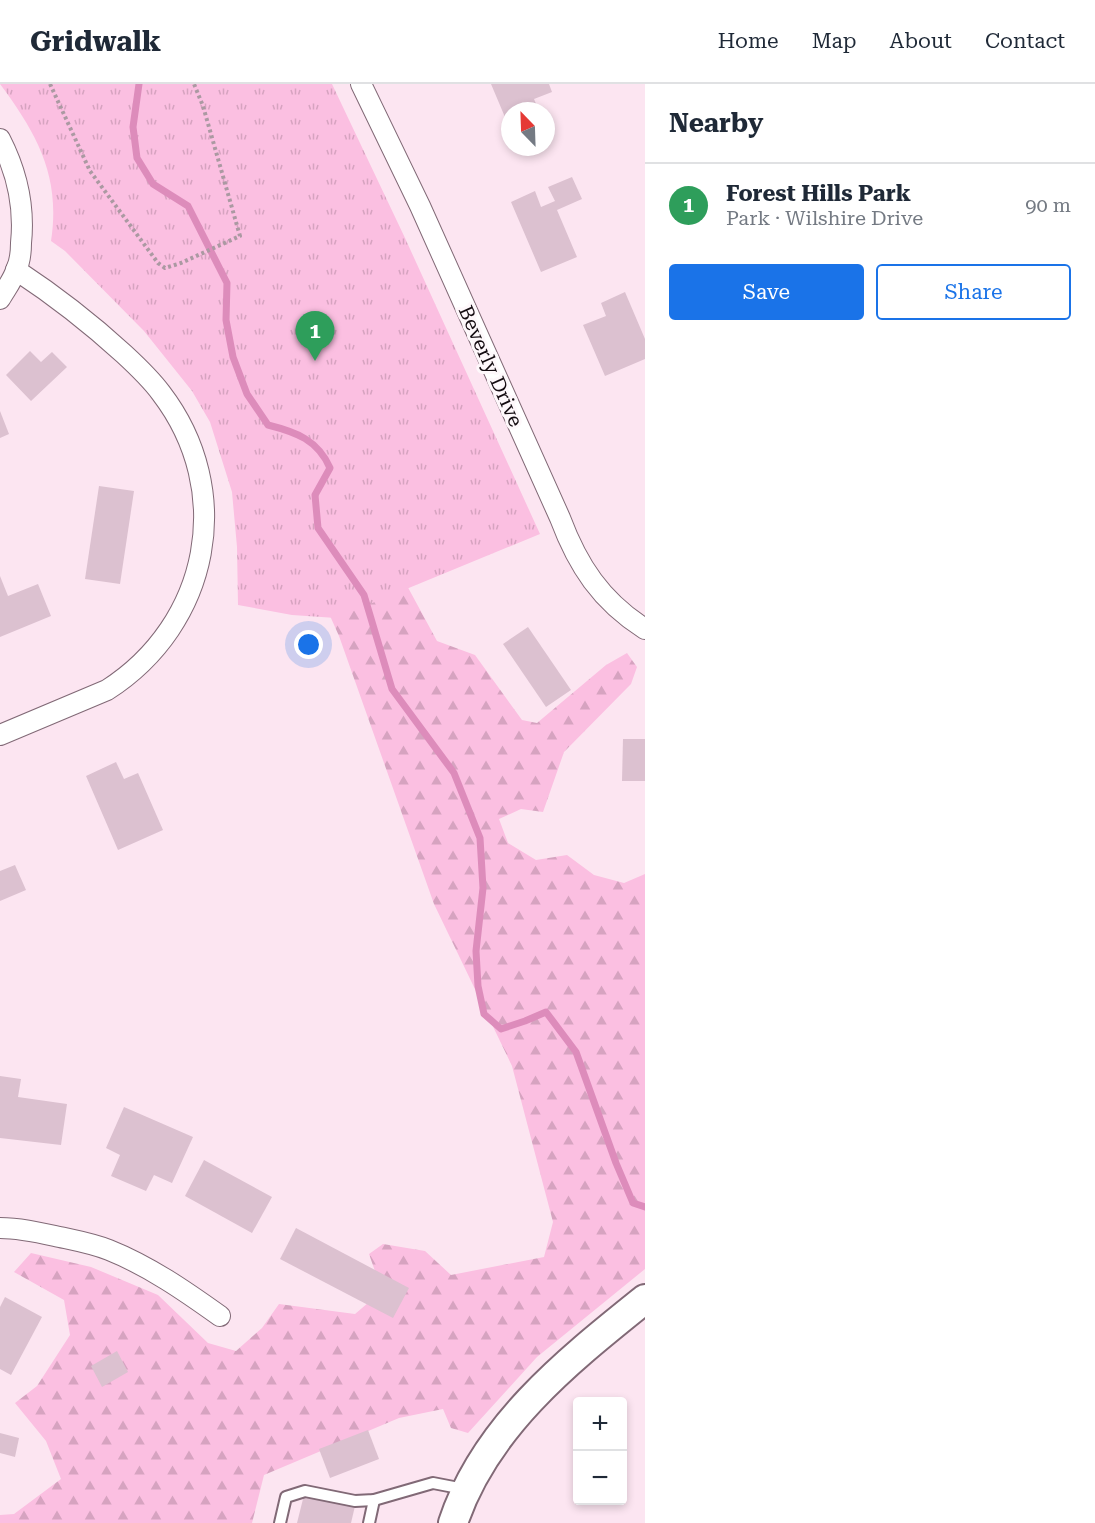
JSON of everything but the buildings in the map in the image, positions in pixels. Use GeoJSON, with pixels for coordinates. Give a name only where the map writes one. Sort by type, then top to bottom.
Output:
{"type":"FeatureCollection","features":[{"type":"Feature","properties":{"kind":"street","name":"Beverly Drive"},"geometry":{"type":"LineString","coordinates":[[361,84],[420,206],[560,518],[571,548],[588,576],[610,602],[625,616],[645,629]]}},
{"type":"Feature","properties":{"kind":"street"},"geometry":{"type":"LineString","coordinates":[[0,139],[11,161],[20,188],[23,217],[16,270],[0,299]]}},
{"type":"Feature","properties":{"kind":"street"},"geometry":{"type":"LineString","coordinates":[[0,735],[107,690],[145,659],[177,620],[189,598],[201,553],[204,511],[202,488],[192,450],[174,410],[161,392],[99,330],[64,302],[16,270]]}},
{"type":"Feature","properties":{"kind":"street"},"geometry":{"type":"LineString","coordinates":[[0,1228],[23,1229],[108,1250],[130,1259],[188,1293],[220,1316]]}},
{"type":"Feature","properties":{"kind":"street"},"geometry":{"type":"LineString","coordinates":[[453,1523],[467,1490],[489,1452],[510,1423],[572,1358],[645,1299]]}},
{"type":"Feature","properties":{"kind":"lane"},"geometry":{"type":"LineString","coordinates":[[280,1523],[286,1497],[306,1491],[355,1501],[374,1500],[433,1484],[467,1490]]}},
{"type":"Feature","properties":{"kind":"lane"},"geometry":{"type":"LineString","coordinates":[[369,1523],[374,1500]]}},
{"type":"Feature","properties":{"kind":"path"},"geometry":{"type":"LineString","coordinates":[[50,84],[90,171],[158,263],[165,268],[240,236],[203,106],[194,84]]}},
{"type":"Feature","properties":{"kind":"green space"},"geometry":{"type":"Polygon","coordinates":[[[0,84],[332,84],[540,534],[336,618],[292,615],[238,605],[237,547],[232,492],[210,422],[192,391],[144,331],[65,251],[51,241],[52,196],[43,157],[25,120],[0,84]]]}},
{"type":"Feature","properties":{"kind":"green space"},"geometry":{"type":"Polygon","coordinates":[[[293,533],[392,558],[437,641],[475,655],[522,720],[537,723],[606,665],[627,653],[637,667],[631,684],[564,752],[543,812],[521,809],[499,819],[508,843],[536,860],[567,855],[594,875],[624,883],[645,874],[645,1269],[537,1357],[468,1433],[451,1428],[443,1409],[399,1418],[264,1475],[252,1523],[0,1523],[0,1515],[14,1514],[61,1479],[46,1441],[15,1403],[37,1386],[70,1335],[64,1300],[14,1272],[31,1253],[91,1267],[158,1295],[208,1343],[236,1351],[262,1328],[279,1304],[355,1314],[382,1291],[369,1254],[383,1244],[425,1251],[451,1275],[544,1257],[553,1222],[512,1066],[434,904],[339,636],[293,533]]]}},
{"type":"Feature","properties":{"kind":"waterway"},"geometry":{"type":"LineString","coordinates":[[139,84],[133,127],[137,158],[153,184],[188,206],[227,283],[226,320],[233,357],[247,394],[268,425],[297,434],[312,444],[325,458],[330,468],[315,495],[318,528],[364,595],[392,689],[454,773],[480,838],[483,888],[476,951],[478,986],[484,1014],[501,1029],[546,1012],[576,1052],[633,1203],[645,1207]]}},
{"type":"Feature","properties":{"kind":"place","name":"Forest Hills Park"},"geometry":{"type":"Point","coordinates":[315,361]}}]}
